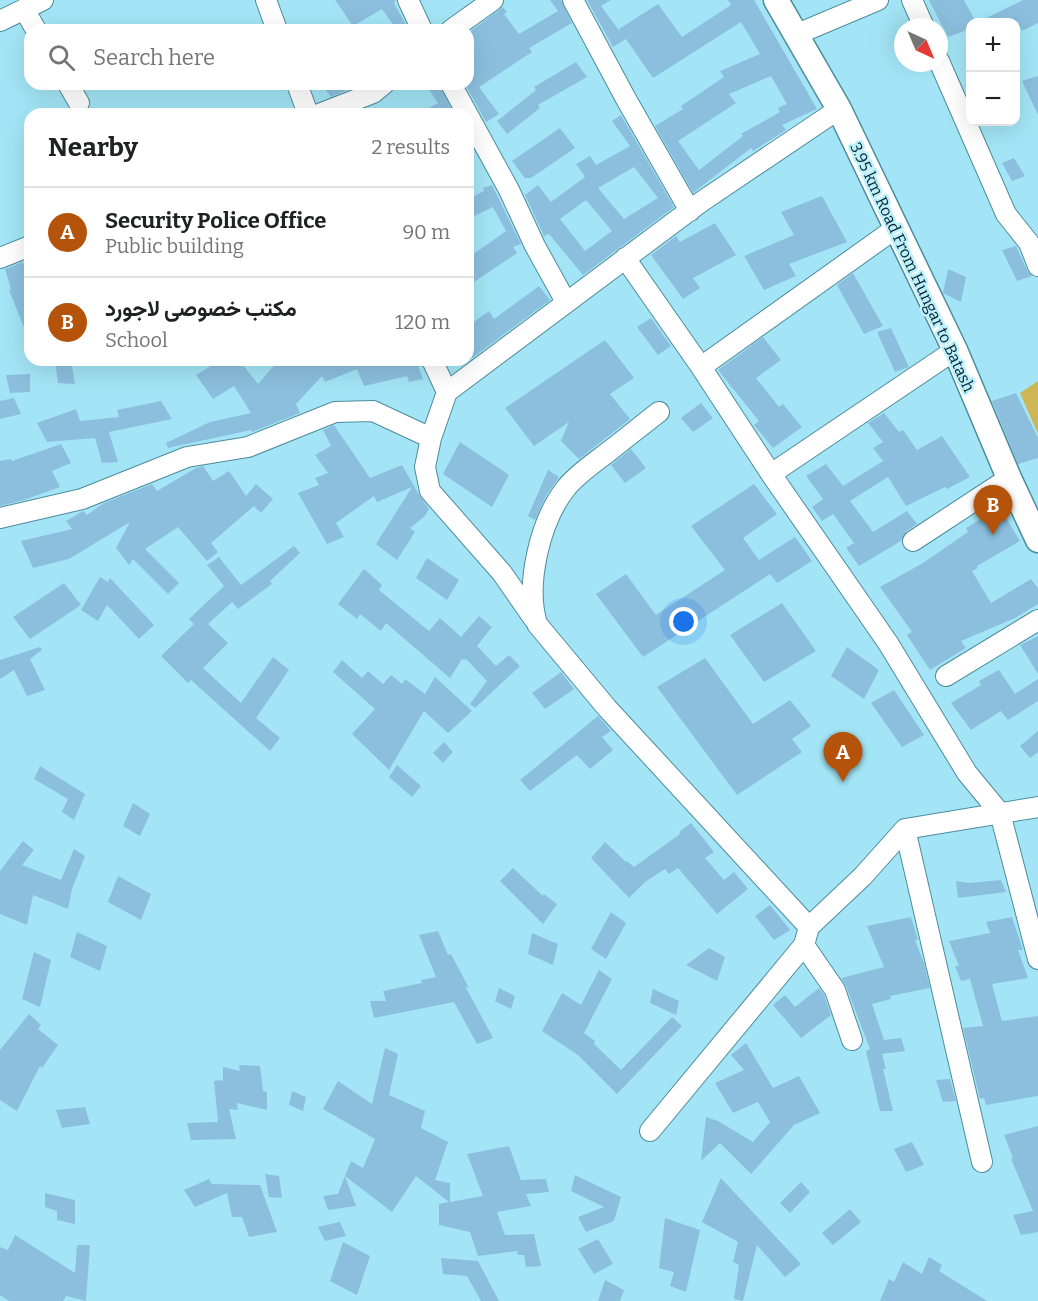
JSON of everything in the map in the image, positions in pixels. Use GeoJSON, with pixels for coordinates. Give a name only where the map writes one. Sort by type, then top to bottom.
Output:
{"type":"FeatureCollection","features":[{"type":"Feature","properties":{"kind":"street"},"geometry":{"type":"LineString","coordinates":[[0,21],[43,0]]}},
{"type":"Feature","properties":{"kind":"street"},"geometry":{"type":"LineString","coordinates":[[266,0],[275,24]]}},
{"type":"Feature","properties":{"kind":"street"},"geometry":{"type":"LineString","coordinates":[[408,0],[419,24]]}},
{"type":"Feature","properties":{"kind":"street"},"geometry":{"type":"LineString","coordinates":[[459,24],[493,0]]}},
{"type":"Feature","properties":{"kind":"street"},"geometry":{"type":"LineString","coordinates":[[573,0],[690,211]]}},
{"type":"Feature","properties":{"kind":"street","name":"3.95 km Road From Hungar to Batash"},"geometry":{"type":"LineString","coordinates":[[776,0],[839,109],[955,350],[1038,540]]}},
{"type":"Feature","properties":{"kind":"street"},"geometry":{"type":"LineString","coordinates":[[795,35],[878,0]]}},
{"type":"Feature","properties":{"kind":"street"},"geometry":{"type":"LineString","coordinates":[[912,0],[920,18]]}},
{"type":"Feature","properties":{"kind":"street"},"geometry":{"type":"LineString","coordinates":[[24,9],[33,24]]}},
{"type":"Feature","properties":{"kind":"street"},"geometry":{"type":"LineString","coordinates":[[944,72],[1006,214],[1029,243],[1038,266]]}},
{"type":"Feature","properties":{"kind":"street"},"geometry":{"type":"LineString","coordinates":[[72,90],[80,103]]}},
{"type":"Feature","properties":{"kind":"street"},"geometry":{"type":"LineString","coordinates":[[300,90],[311,108]]}},
{"type":"Feature","properties":{"kind":"street"},"geometry":{"type":"LineString","coordinates":[[326,108],[377,90]]}},
{"type":"Feature","properties":{"kind":"street"},"geometry":{"type":"LineString","coordinates":[[454,90],[464,108]]}},
{"type":"Feature","properties":{"kind":"street"},"geometry":{"type":"LineString","coordinates":[[839,109],[690,211],[447,392],[431,438],[425,467],[430,491],[502,573],[537,624],[607,708],[806,936],[835,990],[852,1040]]}},
{"type":"Feature","properties":{"kind":"street"},"geometry":{"type":"LineString","coordinates":[[474,126],[566,302]]}},
{"type":"Feature","properties":{"kind":"street"},"geometry":{"type":"LineString","coordinates":[[701,367],[896,228]]}},
{"type":"Feature","properties":{"kind":"street"},"geometry":{"type":"LineString","coordinates":[[0,258],[24,248]]}},
{"type":"Feature","properties":{"kind":"street"},"geometry":{"type":"LineString","coordinates":[[625,258],[888,644],[967,773],[1000,813],[1038,959]]}},
{"type":"Feature","properties":{"kind":"street"},"geometry":{"type":"LineString","coordinates":[[771,474],[955,350]]}},
{"type":"Feature","properties":{"kind":"street"},"geometry":{"type":"LineString","coordinates":[[435,366],[447,392]]}},
{"type":"Feature","properties":{"kind":"street"},"geometry":{"type":"LineString","coordinates":[[0,518],[82,499],[187,457],[248,447],[335,412],[374,411],[431,438]]}},
{"type":"Feature","properties":{"kind":"street"},"geometry":{"type":"LineString","coordinates":[[537,624],[532,610],[535,563],[547,522],[566,488],[586,468],[659,412]]}},
{"type":"Feature","properties":{"kind":"street"},"geometry":{"type":"LineString","coordinates":[[913,541],[1009,478]]}},
{"type":"Feature","properties":{"kind":"street"},"geometry":{"type":"LineString","coordinates":[[946,675],[1038,620]]}},
{"type":"Feature","properties":{"kind":"street"},"geometry":{"type":"LineString","coordinates":[[650,1131],[806,936],[864,876],[905,828],[1038,807]]}},
{"type":"Feature","properties":{"kind":"street"},"geometry":{"type":"LineString","coordinates":[[905,828],[982,1162]]}},
{"type":"Feature","properties":{"kind":"shaded area"},"geometry":{"type":"Polygon","coordinates":[[[1038,381],[1038,434],[1020,393],[1038,381]]]}},
{"type":"Feature","properties":{"kind":"building"},"geometry":{"type":"Polygon","coordinates":[[[335,0],[396,0],[394,3],[406,24],[393,24],[382,9],[356,24],[352,24],[335,0]]]}},
{"type":"Feature","properties":{"kind":"building"},"geometry":{"type":"Polygon","coordinates":[[[550,0],[561,0],[572,23],[529,48],[532,52],[479,87],[499,114],[486,122],[468,90],[474,90],[474,29],[503,7],[507,12],[504,14],[519,34],[558,11],[550,0]]]}},
{"type":"Feature","properties":{"kind":"building"},"geometry":{"type":"Polygon","coordinates":[[[587,0],[611,0],[601,6],[621,33],[619,29],[658,4],[682,37],[731,5],[728,0],[754,0],[817,109],[782,125],[786,130],[753,151],[751,148],[693,193],[655,126],[683,109],[681,106],[724,77],[720,71],[760,54],[741,22],[653,78],[626,39],[613,47],[587,0]],[[771,76],[729,94],[736,103],[678,141],[699,170],[743,136],[741,134],[780,112],[778,108],[787,104],[771,76]]]}},
{"type":"Feature","properties":{"kind":"building"},"geometry":{"type":"Polygon","coordinates":[[[929,0],[964,0],[974,18],[966,18],[966,30],[948,37],[948,18],[938,18],[929,0]]]}},
{"type":"Feature","properties":{"kind":"building"},"geometry":{"type":"Polygon","coordinates":[[[1023,0],[1038,0],[1038,23],[1022,31],[1020,18],[986,18],[1023,0]]]}},
{"type":"Feature","properties":{"kind":"building"},"geometry":{"type":"Polygon","coordinates":[[[576,62],[587,77],[538,105],[540,108],[507,134],[497,121],[536,90],[534,87],[576,62]]]}},
{"type":"Feature","properties":{"kind":"building"},"geometry":{"type":"Polygon","coordinates":[[[1038,76],[1038,115],[1022,81],[1038,76]]]}},
{"type":"Feature","properties":{"kind":"building"},"geometry":{"type":"Polygon","coordinates":[[[326,90],[347,90],[331,97],[326,90]]]}},
{"type":"Feature","properties":{"kind":"building"},"geometry":{"type":"Polygon","coordinates":[[[429,90],[442,90],[451,108],[429,108],[438,103],[429,90]]]}},
{"type":"Feature","properties":{"kind":"building"},"geometry":{"type":"Polygon","coordinates":[[[621,115],[674,207],[583,275],[549,234],[544,236],[525,195],[538,185],[551,202],[585,177],[576,164],[590,156],[596,165],[630,146],[612,121],[621,115]],[[634,167],[598,188],[624,219],[658,198],[634,167]],[[586,200],[560,219],[585,251],[612,231],[586,200]]]}},
{"type":"Feature","properties":{"kind":"building"},"geometry":{"type":"Polygon","coordinates":[[[560,128],[575,148],[531,178],[525,178],[512,161],[560,128]]]}},
{"type":"Feature","properties":{"kind":"building"},"geometry":{"type":"Polygon","coordinates":[[[1014,158],[1025,176],[1012,181],[1002,163],[1014,158]]]}},
{"type":"Feature","properties":{"kind":"building"},"geometry":{"type":"Polygon","coordinates":[[[492,185],[521,244],[513,247],[517,253],[474,282],[474,254],[506,231],[493,207],[474,216],[474,196],[484,191],[483,188],[492,185]]]}},
{"type":"Feature","properties":{"kind":"building"},"geometry":{"type":"Polygon","coordinates":[[[822,196],[847,242],[789,264],[796,276],[764,290],[744,256],[794,235],[781,212],[822,196]]]}},
{"type":"Feature","properties":{"kind":"building"},"geometry":{"type":"Polygon","coordinates":[[[715,223],[736,255],[693,278],[700,288],[683,299],[651,255],[676,236],[680,242],[715,223]]]}},
{"type":"Feature","properties":{"kind":"building"},"geometry":{"type":"Polygon","coordinates":[[[1016,246],[1032,276],[1017,281],[1002,250],[1016,246]]]}},
{"type":"Feature","properties":{"kind":"building"},"geometry":{"type":"Polygon","coordinates":[[[23,262],[24,328],[9,290],[11,289],[5,269],[23,262]]]}},
{"type":"Feature","properties":{"kind":"building"},"geometry":{"type":"Polygon","coordinates":[[[948,269],[966,277],[961,302],[943,293],[948,269]]]}},
{"type":"Feature","properties":{"kind":"building"},"geometry":{"type":"Polygon","coordinates":[[[853,273],[883,326],[864,334],[837,285],[853,273]]]}},
{"type":"Feature","properties":{"kind":"building"},"geometry":{"type":"Polygon","coordinates":[[[539,286],[550,300],[474,357],[474,322],[489,311],[494,319],[539,286]]]}},
{"type":"Feature","properties":{"kind":"building"},"geometry":{"type":"Polygon","coordinates":[[[651,318],[671,346],[658,355],[637,327],[651,318]]]}},
{"type":"Feature","properties":{"kind":"building"},"geometry":{"type":"Polygon","coordinates":[[[891,328],[909,367],[895,372],[877,332],[891,328]]]}},
{"type":"Feature","properties":{"kind":"building"},"geometry":{"type":"Polygon","coordinates":[[[763,337],[781,360],[756,378],[779,407],[783,404],[802,427],[773,448],[754,425],[759,421],[718,370],[763,337]]]}},
{"type":"Feature","properties":{"kind":"building"},"geometry":{"type":"Polygon","coordinates":[[[605,340],[634,378],[610,394],[630,419],[579,459],[561,441],[569,422],[534,446],[505,408],[605,340]]]}},
{"type":"Feature","properties":{"kind":"building"},"geometry":{"type":"Polygon","coordinates":[[[56,366],[72,366],[75,384],[58,383],[56,366]]]}},
{"type":"Feature","properties":{"kind":"building"},"geometry":{"type":"Polygon","coordinates":[[[211,366],[244,366],[258,384],[274,366],[418,366],[423,379],[409,382],[407,376],[364,386],[357,369],[325,382],[322,376],[296,404],[300,413],[252,432],[251,430],[168,448],[166,443],[210,422],[251,413],[234,386],[213,399],[196,375],[211,366]]]}},
{"type":"Feature","properties":{"kind":"building"},"geometry":{"type":"Polygon","coordinates":[[[30,374],[30,392],[10,393],[6,375],[30,374]]]}},
{"type":"Feature","properties":{"kind":"building"},"geometry":{"type":"Polygon","coordinates":[[[1016,393],[1038,438],[1038,458],[1018,464],[992,401],[1016,393]]]}},
{"type":"Feature","properties":{"kind":"building"},"geometry":{"type":"Polygon","coordinates":[[[14,398],[21,414],[0,419],[0,401],[14,398]]]}},
{"type":"Feature","properties":{"kind":"building"},"geometry":{"type":"Polygon","coordinates":[[[161,401],[172,419],[109,432],[118,462],[102,463],[95,438],[47,442],[37,423],[76,409],[80,421],[119,417],[117,410],[161,401]]]}},
{"type":"Feature","properties":{"kind":"building"},"geometry":{"type":"Polygon","coordinates":[[[701,403],[713,418],[693,432],[681,418],[701,403]]]}},
{"type":"Feature","properties":{"kind":"building"},"geometry":{"type":"Polygon","coordinates":[[[884,413],[899,432],[903,430],[917,450],[942,436],[970,477],[906,506],[888,477],[850,501],[873,532],[907,511],[917,524],[906,531],[901,541],[859,566],[846,548],[854,543],[833,514],[822,521],[812,507],[823,499],[806,476],[826,464],[843,486],[883,461],[873,448],[883,442],[868,423],[884,413]]]}},
{"type":"Feature","properties":{"kind":"building"},"geometry":{"type":"Polygon","coordinates":[[[334,425],[370,478],[402,465],[429,509],[425,516],[410,528],[415,532],[397,560],[376,544],[412,487],[377,502],[374,496],[336,523],[344,537],[327,544],[298,493],[319,485],[315,478],[328,473],[315,455],[331,446],[323,430],[334,425]]]}},
{"type":"Feature","properties":{"kind":"building"},"geometry":{"type":"Polygon","coordinates":[[[460,442],[509,475],[492,507],[443,474],[460,442]]]}},
{"type":"Feature","properties":{"kind":"building"},"geometry":{"type":"Polygon","coordinates":[[[61,444],[71,463],[52,471],[60,487],[0,506],[0,461],[11,459],[12,461],[61,444]]]}},
{"type":"Feature","properties":{"kind":"building"},"geometry":{"type":"Polygon","coordinates":[[[631,449],[646,468],[625,483],[611,465],[631,449]]]}},
{"type":"Feature","properties":{"kind":"building"},"geometry":{"type":"Polygon","coordinates":[[[203,466],[213,481],[229,471],[246,496],[256,484],[273,499],[261,513],[254,506],[211,543],[218,552],[207,561],[178,527],[145,549],[179,583],[168,594],[133,559],[129,565],[116,548],[130,522],[69,559],[33,568],[21,541],[72,529],[66,521],[83,511],[87,515],[104,503],[152,484],[157,491],[203,466]]]}},
{"type":"Feature","properties":{"kind":"building"},"geometry":{"type":"Polygon","coordinates":[[[548,470],[559,477],[546,496],[535,520],[528,516],[548,470]]]}},
{"type":"Feature","properties":{"kind":"building"},"geometry":{"type":"Polygon","coordinates":[[[754,484],[777,514],[743,538],[759,560],[795,537],[812,561],[777,583],[770,574],[643,657],[596,594],[626,574],[656,615],[725,570],[691,526],[754,484]]]}},
{"type":"Feature","properties":{"kind":"building"},"geometry":{"type":"Polygon","coordinates":[[[1000,508],[1020,541],[972,571],[991,603],[1031,579],[1038,588],[1038,604],[1015,618],[961,641],[966,648],[930,670],[907,635],[912,632],[880,587],[923,563],[968,532],[966,528],[1000,508]]]}},
{"type":"Feature","properties":{"kind":"building"},"geometry":{"type":"Polygon","coordinates":[[[294,546],[300,553],[270,581],[272,584],[238,609],[232,602],[208,624],[228,643],[203,668],[241,703],[273,657],[289,670],[256,718],[280,738],[270,751],[191,680],[188,683],[161,656],[194,624],[189,619],[224,586],[207,565],[219,557],[241,585],[294,546]]]}},
{"type":"Feature","properties":{"kind":"building"},"geometry":{"type":"Polygon","coordinates":[[[427,558],[459,580],[447,600],[416,578],[427,558]]]}},
{"type":"Feature","properties":{"kind":"building"},"geometry":{"type":"Polygon","coordinates":[[[364,569],[382,585],[379,590],[429,631],[440,618],[461,637],[479,616],[492,627],[477,646],[496,666],[509,655],[520,666],[475,708],[470,704],[487,681],[466,659],[462,659],[450,678],[386,623],[381,631],[360,614],[357,619],[338,604],[364,569]]]}},
{"type":"Feature","properties":{"kind":"building"},"geometry":{"type":"Polygon","coordinates":[[[100,577],[108,582],[110,578],[154,625],[139,639],[107,605],[98,621],[81,610],[100,577]]]}},
{"type":"Feature","properties":{"kind":"building"},"geometry":{"type":"Polygon","coordinates":[[[64,583],[81,605],[30,639],[13,617],[64,583]]]}},
{"type":"Feature","properties":{"kind":"building"},"geometry":{"type":"Polygon","coordinates":[[[782,603],[816,651],[764,682],[730,635],[782,603]]]}},
{"type":"Feature","properties":{"kind":"building"},"geometry":{"type":"Polygon","coordinates":[[[1038,636],[1038,674],[1020,645],[1038,636]]]}},
{"type":"Feature","properties":{"kind":"building"},"geometry":{"type":"Polygon","coordinates":[[[40,647],[42,650],[30,659],[45,690],[27,696],[14,670],[0,679],[0,660],[40,647]]]}},
{"type":"Feature","properties":{"kind":"building"},"geometry":{"type":"Polygon","coordinates":[[[847,647],[879,670],[864,699],[831,676],[847,647]]]}},
{"type":"Feature","properties":{"kind":"building"},"geometry":{"type":"Polygon","coordinates":[[[705,658],[753,724],[790,700],[811,726],[792,739],[802,752],[737,795],[657,687],[705,658]]]}},
{"type":"Feature","properties":{"kind":"building"},"geometry":{"type":"Polygon","coordinates":[[[342,660],[362,678],[368,671],[383,684],[391,675],[402,684],[405,679],[425,694],[435,677],[472,711],[448,733],[424,711],[389,770],[352,734],[375,709],[333,672],[342,660]]]}},
{"type":"Feature","properties":{"kind":"building"},"geometry":{"type":"Polygon","coordinates":[[[999,670],[1015,694],[1038,679],[1038,701],[1008,720],[1001,711],[971,730],[951,703],[981,685],[979,681],[999,670]]]}},
{"type":"Feature","properties":{"kind":"building"},"geometry":{"type":"Polygon","coordinates":[[[561,672],[574,689],[545,709],[532,693],[561,672]]]}},
{"type":"Feature","properties":{"kind":"building"},"geometry":{"type":"Polygon","coordinates":[[[894,690],[924,735],[902,747],[871,703],[894,690]]]}},
{"type":"Feature","properties":{"kind":"building"},"geometry":{"type":"Polygon","coordinates":[[[598,716],[611,731],[602,737],[613,750],[590,769],[577,755],[530,791],[520,780],[598,716]]]}},
{"type":"Feature","properties":{"kind":"building"},"geometry":{"type":"Polygon","coordinates":[[[1038,731],[1038,752],[1030,758],[1020,746],[1038,731]]]}},
{"type":"Feature","properties":{"kind":"building"},"geometry":{"type":"Polygon","coordinates":[[[444,742],[453,752],[443,763],[433,753],[444,742]]]}},
{"type":"Feature","properties":{"kind":"building"},"geometry":{"type":"Polygon","coordinates":[[[397,765],[421,786],[412,797],[389,777],[397,765]]]}},
{"type":"Feature","properties":{"kind":"building"},"geometry":{"type":"Polygon","coordinates":[[[40,766],[85,794],[74,820],[62,812],[68,799],[34,779],[40,766]]]}},
{"type":"Feature","properties":{"kind":"building"},"geometry":{"type":"Polygon","coordinates":[[[133,803],[150,814],[140,836],[123,826],[133,803]]]}},
{"type":"Feature","properties":{"kind":"building"},"geometry":{"type":"Polygon","coordinates":[[[691,823],[714,852],[705,858],[724,880],[734,872],[748,889],[717,914],[678,868],[669,874],[665,869],[645,882],[629,898],[591,858],[605,842],[634,867],[680,834],[679,832],[691,823]]]}},
{"type":"Feature","properties":{"kind":"building"},"geometry":{"type":"Polygon","coordinates":[[[23,841],[34,850],[22,865],[61,880],[74,849],[85,856],[72,889],[68,909],[33,895],[27,925],[0,914],[0,871],[23,841]]]}},
{"type":"Feature","properties":{"kind":"building"},"geometry":{"type":"Polygon","coordinates":[[[513,868],[543,896],[544,894],[557,904],[543,924],[500,881],[513,868]]]}},
{"type":"Feature","properties":{"kind":"building"},"geometry":{"type":"Polygon","coordinates":[[[118,876],[151,894],[141,920],[108,902],[118,876]]]}},
{"type":"Feature","properties":{"kind":"building"},"geometry":{"type":"Polygon","coordinates":[[[1001,880],[1006,892],[958,898],[956,881],[969,883],[1001,880]]]}},
{"type":"Feature","properties":{"kind":"building"},"geometry":{"type":"Polygon","coordinates":[[[770,905],[790,930],[774,940],[755,916],[770,905]]]}},
{"type":"Feature","properties":{"kind":"building"},"geometry":{"type":"Polygon","coordinates":[[[611,912],[626,923],[606,959],[591,949],[611,912]]]}},
{"type":"Feature","properties":{"kind":"building"},"geometry":{"type":"Polygon","coordinates":[[[911,917],[918,940],[915,940],[930,988],[890,996],[891,999],[872,1004],[884,1040],[901,1038],[905,1051],[882,1054],[886,1069],[883,1069],[893,1111],[880,1111],[866,1051],[870,1049],[841,978],[884,967],[867,926],[911,917]]]}},
{"type":"Feature","properties":{"kind":"building"},"geometry":{"type":"Polygon","coordinates":[[[1012,917],[1023,950],[1018,950],[1028,978],[992,984],[1002,1021],[1038,1016],[1038,1096],[986,1105],[984,1098],[980,1099],[963,1028],[983,1026],[970,979],[961,981],[955,966],[959,966],[949,941],[990,933],[986,922],[1012,917]]]}},
{"type":"Feature","properties":{"kind":"building"},"geometry":{"type":"Polygon","coordinates":[[[438,931],[448,955],[451,954],[493,1038],[477,1044],[454,1002],[374,1018],[370,1001],[386,1001],[383,991],[422,983],[421,980],[436,977],[419,935],[438,931]]]}},
{"type":"Feature","properties":{"kind":"building"},"geometry":{"type":"Polygon","coordinates":[[[77,932],[107,946],[100,971],[70,957],[77,932]]]}},
{"type":"Feature","properties":{"kind":"building"},"geometry":{"type":"Polygon","coordinates":[[[532,933],[558,944],[553,965],[528,954],[532,933]]]}},
{"type":"Feature","properties":{"kind":"building"},"geometry":{"type":"Polygon","coordinates":[[[709,948],[725,957],[717,981],[686,965],[709,948]]]}},
{"type":"Feature","properties":{"kind":"building"},"geometry":{"type":"Polygon","coordinates":[[[34,952],[51,960],[40,1007],[22,999],[34,952]]]}},
{"type":"Feature","properties":{"kind":"building"},"geometry":{"type":"Polygon","coordinates":[[[599,970],[612,979],[584,1033],[595,1041],[594,1044],[621,1070],[672,1017],[682,1026],[617,1094],[578,1055],[542,1031],[562,993],[581,1005],[599,970]]]}},
{"type":"Feature","properties":{"kind":"building"},"geometry":{"type":"Polygon","coordinates":[[[499,988],[515,996],[511,1009],[495,1001],[499,988]]]}},
{"type":"Feature","properties":{"kind":"building"},"geometry":{"type":"Polygon","coordinates":[[[819,988],[831,1015],[801,1038],[773,1005],[785,995],[795,1007],[819,988]]]}},
{"type":"Feature","properties":{"kind":"building"},"geometry":{"type":"Polygon","coordinates":[[[653,989],[679,1001],[676,1015],[650,1003],[653,989]]]}},
{"type":"Feature","properties":{"kind":"building"},"geometry":{"type":"Polygon","coordinates":[[[29,1014],[41,1025],[38,1029],[58,1045],[42,1068],[40,1066],[17,1111],[0,1100],[0,1050],[29,1014]]]}},
{"type":"Feature","properties":{"kind":"building"},"geometry":{"type":"Polygon","coordinates":[[[746,1043],[773,1088],[799,1076],[820,1113],[794,1125],[751,1174],[720,1143],[701,1161],[706,1117],[718,1121],[753,1142],[770,1122],[758,1102],[733,1113],[715,1083],[744,1070],[731,1055],[746,1043]]]}},
{"type":"Feature","properties":{"kind":"building"},"geometry":{"type":"Polygon","coordinates":[[[385,1048],[398,1054],[389,1095],[425,1111],[421,1128],[448,1142],[435,1180],[450,1183],[450,1202],[483,1196],[467,1154],[509,1146],[521,1180],[546,1179],[549,1192],[526,1194],[531,1206],[497,1212],[505,1235],[534,1234],[541,1266],[526,1267],[524,1255],[518,1255],[517,1251],[478,1256],[470,1232],[439,1225],[439,1204],[449,1202],[416,1176],[392,1212],[345,1176],[351,1161],[363,1168],[375,1139],[323,1109],[338,1081],[372,1104],[385,1048]]]}},
{"type":"Feature","properties":{"kind":"building"},"geometry":{"type":"Polygon","coordinates":[[[239,1065],[260,1066],[263,1091],[267,1092],[267,1110],[237,1103],[238,1110],[229,1109],[236,1139],[191,1140],[187,1123],[218,1122],[214,1081],[222,1080],[223,1082],[223,1067],[240,1071],[239,1065]]]}},
{"type":"Feature","properties":{"kind":"building"},"geometry":{"type":"Polygon","coordinates":[[[950,1079],[956,1101],[943,1102],[936,1080],[950,1079]]]}},
{"type":"Feature","properties":{"kind":"building"},"geometry":{"type":"Polygon","coordinates":[[[292,1091],[306,1097],[303,1111],[289,1105],[292,1091]]]}},
{"type":"Feature","properties":{"kind":"building"},"geometry":{"type":"Polygon","coordinates":[[[85,1107],[90,1124],[62,1128],[56,1110],[85,1107]]]}},
{"type":"Feature","properties":{"kind":"building"},"geometry":{"type":"Polygon","coordinates":[[[1038,1126],[1038,1232],[1021,1235],[1013,1215],[1033,1211],[1011,1159],[1013,1158],[1004,1135],[1038,1126]]]}},
{"type":"Feature","properties":{"kind":"building"},"geometry":{"type":"Polygon","coordinates":[[[912,1142],[924,1165],[906,1172],[894,1149],[912,1142]]]}},
{"type":"Feature","properties":{"kind":"building"},"geometry":{"type":"Polygon","coordinates":[[[265,1174],[279,1176],[282,1198],[269,1197],[265,1174]]]}},
{"type":"Feature","properties":{"kind":"building"},"geometry":{"type":"Polygon","coordinates":[[[575,1175],[621,1197],[614,1221],[586,1232],[578,1217],[604,1207],[571,1191],[575,1175]]]}},
{"type":"Feature","properties":{"kind":"building"},"geometry":{"type":"Polygon","coordinates":[[[345,1176],[356,1206],[328,1210],[323,1196],[338,1194],[345,1176]]]}},
{"type":"Feature","properties":{"kind":"building"},"geometry":{"type":"Polygon","coordinates":[[[721,1178],[801,1264],[785,1277],[757,1245],[743,1301],[734,1299],[739,1265],[733,1262],[738,1242],[702,1222],[721,1178]]]}},
{"type":"Feature","properties":{"kind":"building"},"geometry":{"type":"Polygon","coordinates":[[[209,1179],[212,1184],[260,1185],[277,1232],[249,1237],[242,1217],[232,1217],[227,1193],[195,1207],[184,1190],[209,1179]]]}},
{"type":"Feature","properties":{"kind":"building"},"geometry":{"type":"Polygon","coordinates":[[[801,1182],[810,1192],[790,1213],[780,1203],[801,1182]]]}},
{"type":"Feature","properties":{"kind":"building"},"geometry":{"type":"Polygon","coordinates":[[[45,1193],[75,1200],[75,1224],[57,1220],[57,1211],[45,1207],[45,1193]]]}},
{"type":"Feature","properties":{"kind":"building"},"geometry":{"type":"Polygon","coordinates":[[[850,1209],[861,1222],[833,1245],[822,1233],[850,1209]]]}},
{"type":"Feature","properties":{"kind":"building"},"geometry":{"type":"Polygon","coordinates":[[[665,1218],[700,1230],[686,1292],[670,1286],[674,1272],[659,1268],[665,1218]]]}},
{"type":"Feature","properties":{"kind":"building"},"geometry":{"type":"Polygon","coordinates":[[[340,1222],[346,1236],[325,1241],[318,1227],[340,1222]]]}},
{"type":"Feature","properties":{"kind":"building"},"geometry":{"type":"Polygon","coordinates":[[[15,1235],[75,1273],[77,1245],[90,1245],[86,1301],[66,1296],[63,1301],[9,1301],[0,1295],[0,1247],[8,1250],[15,1235]]]}},
{"type":"Feature","properties":{"kind":"building"},"geometry":{"type":"Polygon","coordinates":[[[598,1239],[613,1264],[594,1274],[578,1249],[598,1239]]]}},
{"type":"Feature","properties":{"kind":"building"},"geometry":{"type":"Polygon","coordinates":[[[343,1242],[370,1256],[357,1295],[330,1281],[343,1242]]]}},
{"type":"Feature","properties":{"kind":"building"},"geometry":{"type":"Polygon","coordinates":[[[929,1257],[942,1265],[939,1271],[987,1301],[880,1301],[889,1279],[894,1282],[903,1262],[922,1274],[929,1257]]]}},
{"type":"Feature","properties":{"kind":"building"},"geometry":{"type":"Polygon","coordinates":[[[441,1258],[478,1261],[499,1301],[481,1301],[467,1276],[443,1274],[441,1258]]]}},
{"type":"Feature","properties":{"kind":"building"},"geometry":{"type":"Polygon","coordinates":[[[605,1280],[624,1290],[620,1301],[598,1301],[605,1280]]]}},
{"type":"Feature","properties":{"kind":"place","name":"مکتب خصوصی لاجورد"},"geometry":{"type":"Point","coordinates":[993,535]}},
{"type":"Feature","properties":{"kind":"place","name":"Security Police Office"},"geometry":{"type":"Point","coordinates":[843,782]}}]}
